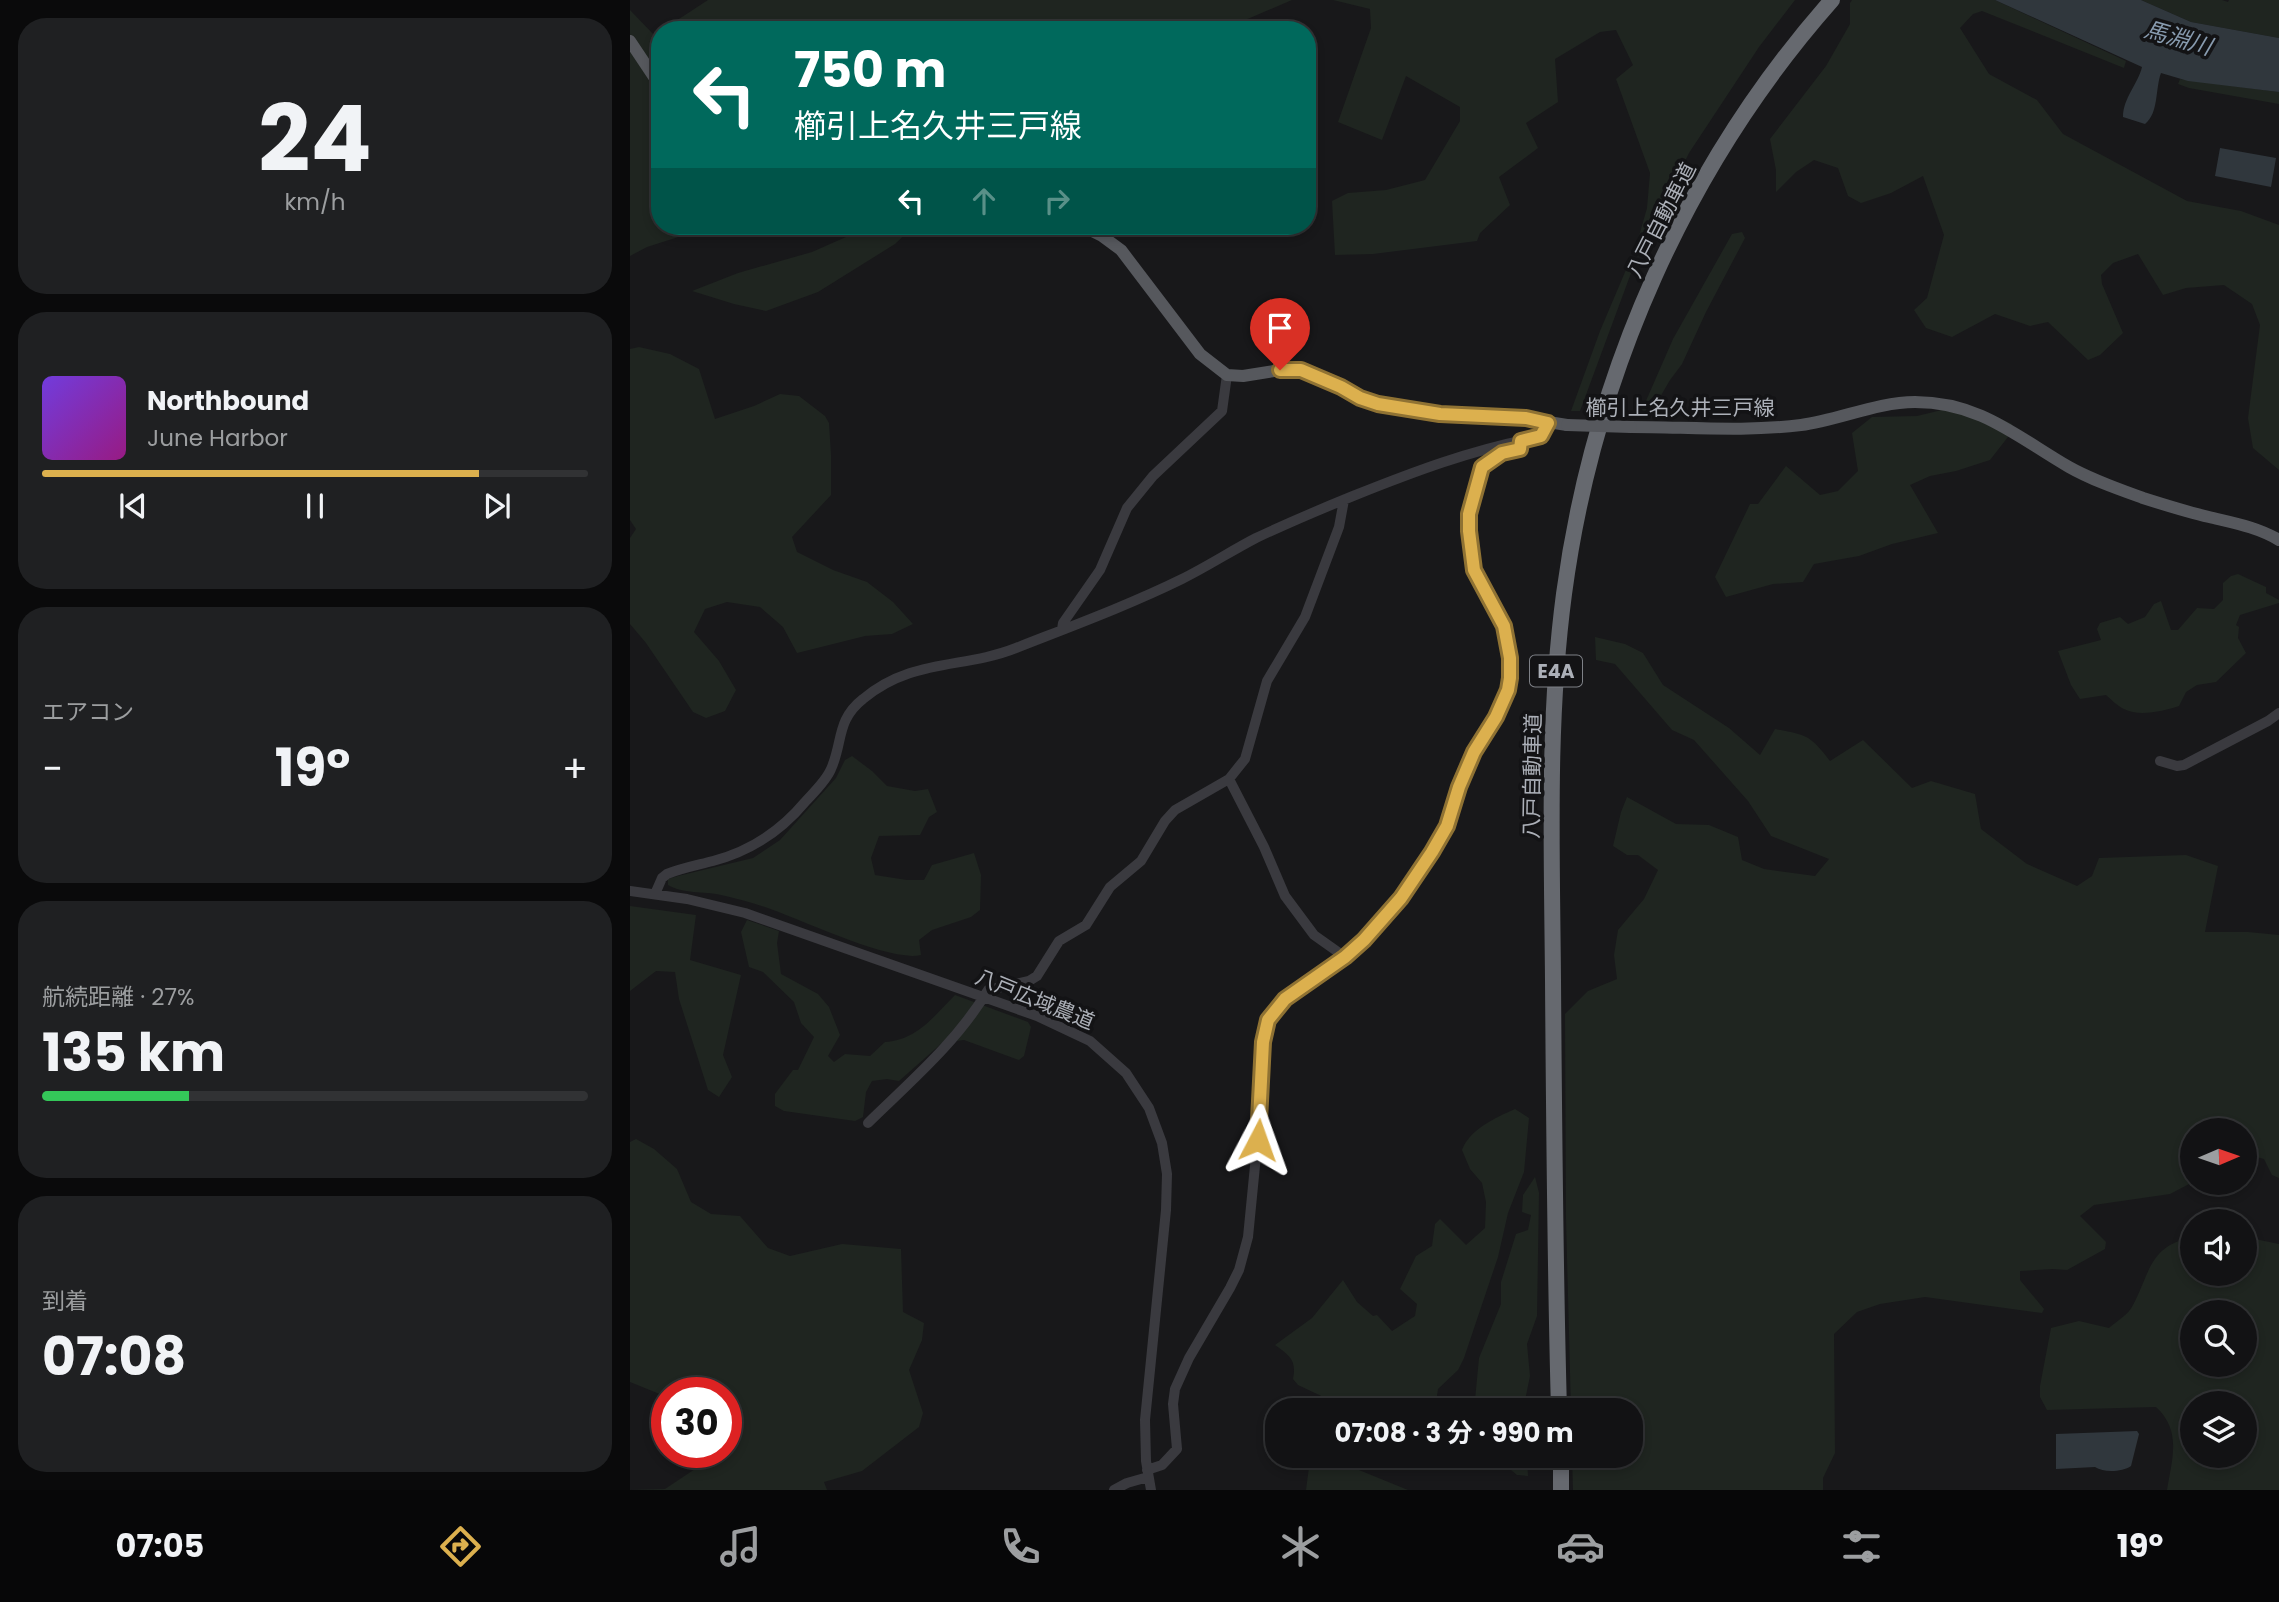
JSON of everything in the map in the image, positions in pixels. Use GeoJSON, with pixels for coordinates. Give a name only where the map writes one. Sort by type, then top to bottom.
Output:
{"type":"FeatureCollection","features":[{"type":"Feature","properties":{"kind":"highway","name":"八戸自動車道"},"geometry":{"type":"LineString","coordinates":[[1550,1398],[1545,767],[1552,636],[1572,509],[1585,453],[1619,344],[1674,221],[1712,152],[1750,93],[1823,0]]}},
{"type":"Feature","properties":{"kind":"highway","name":"八戸自動車道"},"geometry":{"type":"LineString","coordinates":[[1559,1398],[1555,1257],[1552,768],[1558,649],[1564,592],[1579,510],[1593,449],[1626,346],[1657,270],[1718,156],[1755,98],[1832,0]]}},
{"type":"Feature","properties":{"kind":"highway"},"geometry":{"type":"LineString","coordinates":[[1552,1468],[1552,1490]]}},
{"type":"Feature","properties":{"kind":"highway"},"geometry":{"type":"LineString","coordinates":[[1561,1468],[1562,1490]]}},
{"type":"Feature","properties":{"kind":"main road"},"geometry":{"type":"LineString","coordinates":[[630,41],[651,72]]}},
{"type":"Feature","properties":{"kind":"main road"},"geometry":{"type":"LineString","coordinates":[[1100,235],[1121,250],[1200,354],[1227,375]]}},
{"type":"Feature","properties":{"kind":"main road","name":"櫛引上名久井三戸線"},"geometry":{"type":"LineString","coordinates":[[1227,375],[1301,370],[1378,404],[1440,414],[1518,417],[1567,425],[1774,428],[1815,423],[1899,403],[1947,405],[1987,417],[2070,467],[2101,481],[2165,505],[2253,527],[2279,540]]}},
{"type":"Feature","properties":{"kind":"street"},"geometry":{"type":"LineString","coordinates":[[1062,629],[1063,623],[1100,570],[1127,508],[1153,476],[1222,411],[1227,375]]}},
{"type":"Feature","properties":{"kind":"street"},"geometry":{"type":"LineString","coordinates":[[655,894],[662,878],[667,874],[751,848],[787,822],[830,771],[842,726],[852,710],[862,699],[875,691],[915,670],[990,657],[1150,594],[1256,538],[1344,500],[1451,458],[1541,436],[1548,423]]}},
{"type":"Feature","properties":{"kind":"street"},"geometry":{"type":"LineString","coordinates":[[1114,1490],[1161,1465],[1177,1449],[1173,1404],[1175,1390],[1189,1358],[1230,1288],[1245,1252],[1256,1164],[1265,1029],[1268,1020],[1285,999],[1345,957],[1392,910],[1447,826],[1474,752],[1496,717],[1508,690],[1510,658],[1504,626],[1474,570],[1469,514],[1482,467],[1502,453],[1520,449],[1521,441]]}},
{"type":"Feature","properties":{"kind":"street"},"geometry":{"type":"LineString","coordinates":[[868,1123],[954,1039],[992,988],[1019,984],[1037,976],[1059,941],[1086,925],[1110,887],[1141,861],[1165,821],[1175,810],[1229,779],[1245,760],[1267,681],[1305,617],[1339,527],[1344,500]]}},
{"type":"Feature","properties":{"kind":"street"},"geometry":{"type":"LineString","coordinates":[[2160,761],[2176,766],[2184,765],[2279,713]]}},
{"type":"Feature","properties":{"kind":"street"},"geometry":{"type":"LineString","coordinates":[[1229,779],[1264,847],[1285,896],[1314,934],[1345,957]]}},
{"type":"Feature","properties":{"kind":"street","name":"八戸広域農道"},"geometry":{"type":"LineString","coordinates":[[630,891],[712,905],[754,916],[1060,1025],[1090,1041],[1116,1062],[1133,1081],[1149,1108],[1166,1158],[1167,1192],[1145,1420],[1147,1474],[1151,1490]]}},
{"type":"Feature","properties":{"kind":"shaded area"},"geometry":{"type":"Polygon","coordinates":[[[708,0],[1292,0],[1243,21],[676,21],[708,0]]]}},
{"type":"Feature","properties":{"kind":"shaded area"},"geometry":{"type":"Polygon","coordinates":[[[1333,0],[1795,0],[1759,47],[1689,153],[1638,257],[1635,250],[1647,208],[1650,173],[1616,79],[1633,65],[1616,30],[1600,32],[1555,59],[1558,102],[1526,123],[1538,148],[1499,177],[1510,205],[1480,233],[1477,241],[1373,254],[1335,255],[1332,201],[1348,193],[1386,190],[1425,180],[1460,121],[1460,107],[1406,76],[1382,140],[1338,122],[1371,28],[1370,9],[1333,0]]]}},
{"type":"Feature","properties":{"kind":"shaded area"},"geometry":{"type":"Polygon","coordinates":[[[1852,0],[1995,0],[2126,61],[2124,68],[1982,11],[1973,14],[1960,28],[1989,74],[2037,100],[2063,134],[2187,201],[2241,211],[2279,225],[2279,470],[2253,448],[2248,418],[2260,325],[2252,304],[2224,285],[2186,288],[2163,295],[2138,254],[2113,263],[2101,275],[2102,284],[2123,333],[2100,355],[2088,360],[2048,322],[2030,326],[1995,314],[1952,337],[1926,328],[1914,310],[1927,298],[1944,235],[1923,176],[1891,193],[1861,203],[1848,196],[1838,168],[1814,160],[1796,172],[1776,192],[1776,170],[1770,139],[1826,66],[1850,24],[1852,0]]]}},
{"type":"Feature","properties":{"kind":"shaded area"},"geometry":{"type":"Polygon","coordinates":[[[2141,0],[2279,0],[2279,38],[2191,22],[2141,0]]]}},
{"type":"Feature","properties":{"kind":"shaded area"},"geometry":{"type":"Polygon","coordinates":[[[630,10],[651,32],[651,235],[685,235],[647,247],[630,256],[630,10]]]}},
{"type":"Feature","properties":{"kind":"shaded area"},"geometry":{"type":"Polygon","coordinates":[[[2180,79],[2279,92],[2279,104],[2189,88],[2178,84],[2180,79]]]}},
{"type":"Feature","properties":{"kind":"shaded area"},"geometry":{"type":"Polygon","coordinates":[[[1742,232],[1745,238],[1682,364],[1652,411],[1647,413],[1642,410],[1673,339],[1732,234],[1742,232]]]}},
{"type":"Feature","properties":{"kind":"shaded area"},"geometry":{"type":"Polygon","coordinates":[[[850,235],[904,235],[895,244],[818,292],[766,311],[692,291],[738,273],[812,252],[850,235]]]}},
{"type":"Feature","properties":{"kind":"shaded area"},"geometry":{"type":"Polygon","coordinates":[[[1628,265],[1634,265],[1580,411],[1571,411],[1600,331],[1628,265]]]}},
{"type":"Feature","properties":{"kind":"shaded area"},"geometry":{"type":"Polygon","coordinates":[[[639,347],[670,354],[699,369],[715,419],[780,394],[799,396],[825,416],[829,423],[831,495],[792,537],[797,552],[833,570],[867,582],[893,602],[913,624],[892,634],[865,636],[797,653],[783,627],[760,607],[727,602],[705,609],[694,632],[719,661],[736,690],[725,711],[706,718],[693,712],[630,624],[630,538],[636,529],[630,520],[630,349],[639,347]]]}},
{"type":"Feature","properties":{"kind":"shaded area"},"geometry":{"type":"Polygon","coordinates":[[[1950,408],[1986,412],[2012,424],[2008,437],[1990,460],[1930,476],[1910,485],[1938,533],[1892,544],[1859,556],[1814,564],[1803,582],[1773,584],[1726,597],[1715,577],[1750,504],[1758,504],[1786,466],[1820,495],[1838,491],[1858,471],[1852,433],[1872,417],[1917,416],[1950,408]]]}},
{"type":"Feature","properties":{"kind":"shaded area"},"geometry":{"type":"Polygon","coordinates":[[[2238,574],[2266,587],[2266,593],[2279,600],[2279,603],[2240,615],[2236,625],[2239,627],[2238,638],[2246,653],[2216,682],[2197,685],[2186,692],[2179,706],[2152,712],[2130,711],[2106,695],[2080,699],[2071,685],[2058,651],[2101,640],[2097,629],[2100,623],[2120,617],[2128,624],[2145,617],[2154,604],[2161,601],[2171,630],[2178,630],[2197,608],[2214,609],[2223,600],[2223,583],[2238,574]]]}},
{"type":"Feature","properties":{"kind":"shaded area"},"geometry":{"type":"Polygon","coordinates":[[[1595,637],[1625,644],[1643,653],[1663,685],[1729,728],[1760,755],[1775,729],[1807,737],[1830,761],[1863,740],[1912,788],[1931,781],[1975,794],[1981,829],[2027,864],[2077,886],[2092,876],[2099,858],[2186,855],[2218,866],[2205,932],[2279,935],[2279,1178],[2272,1175],[2264,1159],[2258,1157],[2258,1118],[2180,1118],[2180,1189],[2170,1194],[2094,1205],[2080,1216],[2106,1242],[2105,1249],[2067,1270],[2020,1271],[2020,1280],[2044,1309],[2042,1313],[1925,1297],[1880,1304],[1857,1312],[1834,1334],[1835,1453],[1823,1478],[1823,1490],[1573,1490],[1572,1468],[1643,1468],[1643,1398],[1571,1398],[1566,1219],[1565,1014],[1588,991],[1617,979],[1614,955],[1618,930],[1644,899],[1658,870],[1638,855],[1627,855],[1613,846],[1627,797],[1676,824],[1709,825],[1738,837],[1742,860],[1764,869],[1815,876],[1829,859],[1771,836],[1748,801],[1694,740],[1672,730],[1615,664],[1596,660],[1595,637]]]}},
{"type":"Feature","properties":{"kind":"shaded area"},"geometry":{"type":"Polygon","coordinates":[[[852,756],[887,786],[915,791],[928,789],[937,812],[929,817],[920,835],[879,836],[871,858],[875,875],[924,880],[932,865],[974,853],[981,875],[980,910],[971,917],[932,930],[919,940],[921,955],[906,956],[886,952],[752,903],[721,895],[680,890],[668,885],[668,879],[753,858],[780,840],[836,778],[845,760],[852,756]]]}},
{"type":"Feature","properties":{"kind":"shaded area"},"geometry":{"type":"Polygon","coordinates":[[[630,906],[696,915],[690,960],[741,975],[723,1055],[732,1077],[719,1097],[708,1090],[679,999],[675,972],[656,971],[630,991],[630,906]]]}},
{"type":"Feature","properties":{"kind":"shaded area"},"geometry":{"type":"Polygon","coordinates":[[[747,920],[779,931],[777,943],[781,974],[818,994],[829,1007],[840,1035],[828,1056],[834,1062],[845,1054],[870,1056],[885,1042],[906,1037],[932,1019],[955,995],[1028,1022],[1031,1027],[1024,1056],[1019,1060],[964,1040],[942,1043],[899,1081],[872,1081],[866,1092],[863,1117],[855,1121],[784,1111],[775,1106],[775,1094],[793,1070],[798,1070],[814,1037],[801,1023],[794,1002],[763,972],[749,967],[741,932],[747,920]]]}},
{"type":"Feature","properties":{"kind":"shaded area"},"geometry":{"type":"Polygon","coordinates":[[[1515,1109],[1529,1118],[1524,1172],[1508,1213],[1498,1257],[1458,1370],[1438,1389],[1437,1398],[1326,1398],[1298,1385],[1293,1379],[1294,1367],[1291,1359],[1275,1345],[1312,1318],[1343,1280],[1357,1302],[1373,1316],[1377,1315],[1392,1331],[1415,1316],[1417,1304],[1400,1289],[1416,1256],[1432,1246],[1435,1224],[1440,1219],[1466,1245],[1485,1228],[1486,1202],[1482,1183],[1470,1169],[1462,1150],[1477,1130],[1515,1109]]]}},
{"type":"Feature","properties":{"kind":"shaded area"},"geometry":{"type":"Polygon","coordinates":[[[636,1139],[654,1149],[677,1169],[691,1202],[711,1214],[740,1216],[768,1248],[790,1256],[842,1244],[901,1249],[903,1312],[924,1323],[922,1340],[909,1370],[923,1413],[919,1427],[862,1471],[824,1482],[827,1490],[630,1490],[665,1489],[696,1468],[742,1468],[742,1377],[651,1377],[651,1391],[630,1382],[630,1142],[636,1139]]]}},
{"type":"Feature","properties":{"kind":"shaded area"},"geometry":{"type":"Polygon","coordinates":[[[1535,1177],[1539,1193],[1537,1316],[1527,1344],[1530,1376],[1525,1398],[1475,1398],[1479,1358],[1501,1304],[1501,1282],[1516,1234],[1528,1230],[1531,1215],[1522,1212],[1523,1195],[1535,1177]]]}},
{"type":"Feature","properties":{"kind":"shaded area"},"geometry":{"type":"Polygon","coordinates":[[[2257,1239],[2279,1244],[2279,1490],[2167,1490],[2173,1456],[2172,1436],[2164,1416],[2156,1407],[2047,1410],[2040,1397],[2051,1328],[2079,1321],[2109,1328],[2131,1308],[2153,1262],[2168,1247],[2180,1241],[2180,1286],[2257,1286],[2257,1239]]]}},
{"type":"Feature","properties":{"kind":"shaded area"},"geometry":{"type":"Polygon","coordinates":[[[1309,1468],[1349,1468],[1408,1490],[1306,1490],[1309,1468]]]}},
{"type":"Feature","properties":{"kind":"shaded area"},"geometry":{"type":"Polygon","coordinates":[[[1504,1468],[1528,1468],[1528,1476],[1517,1475],[1504,1468]]]}},
{"type":"Feature","properties":{"kind":"water","name":"馬淵川"},"geometry":{"type":"Polygon","coordinates":[[[1995,0],[2141,0],[2191,22],[2279,38],[2279,92],[2188,81],[2161,73],[2153,114],[2145,124],[2123,117],[2125,104],[2142,67],[1995,0]]]}},
{"type":"Feature","properties":{"kind":"water"},"geometry":{"type":"Polygon","coordinates":[[[2220,148],[2276,158],[2271,187],[2215,176],[2220,148]]]}},
{"type":"Feature","properties":{"kind":"water"},"geometry":{"type":"Polygon","coordinates":[[[2137,1431],[2139,1434],[2131,1466],[2123,1470],[2103,1470],[2095,1467],[2056,1469],[2056,1434],[2137,1431]]]}},
{"type":"Feature","properties":{"kind":"route"},"geometry":{"type":"LineString","coordinates":[[1258,1140],[1263,1042],[1268,1020],[1285,999],[1345,957],[1364,940],[1401,898],[1447,826],[1474,752],[1496,717],[1508,690],[1510,658],[1504,626],[1474,570],[1469,514],[1482,467],[1502,453],[1520,449],[1521,441],[1541,436],[1548,423],[1511,416],[1440,414],[1378,404],[1301,370],[1280,370]]}}]}
